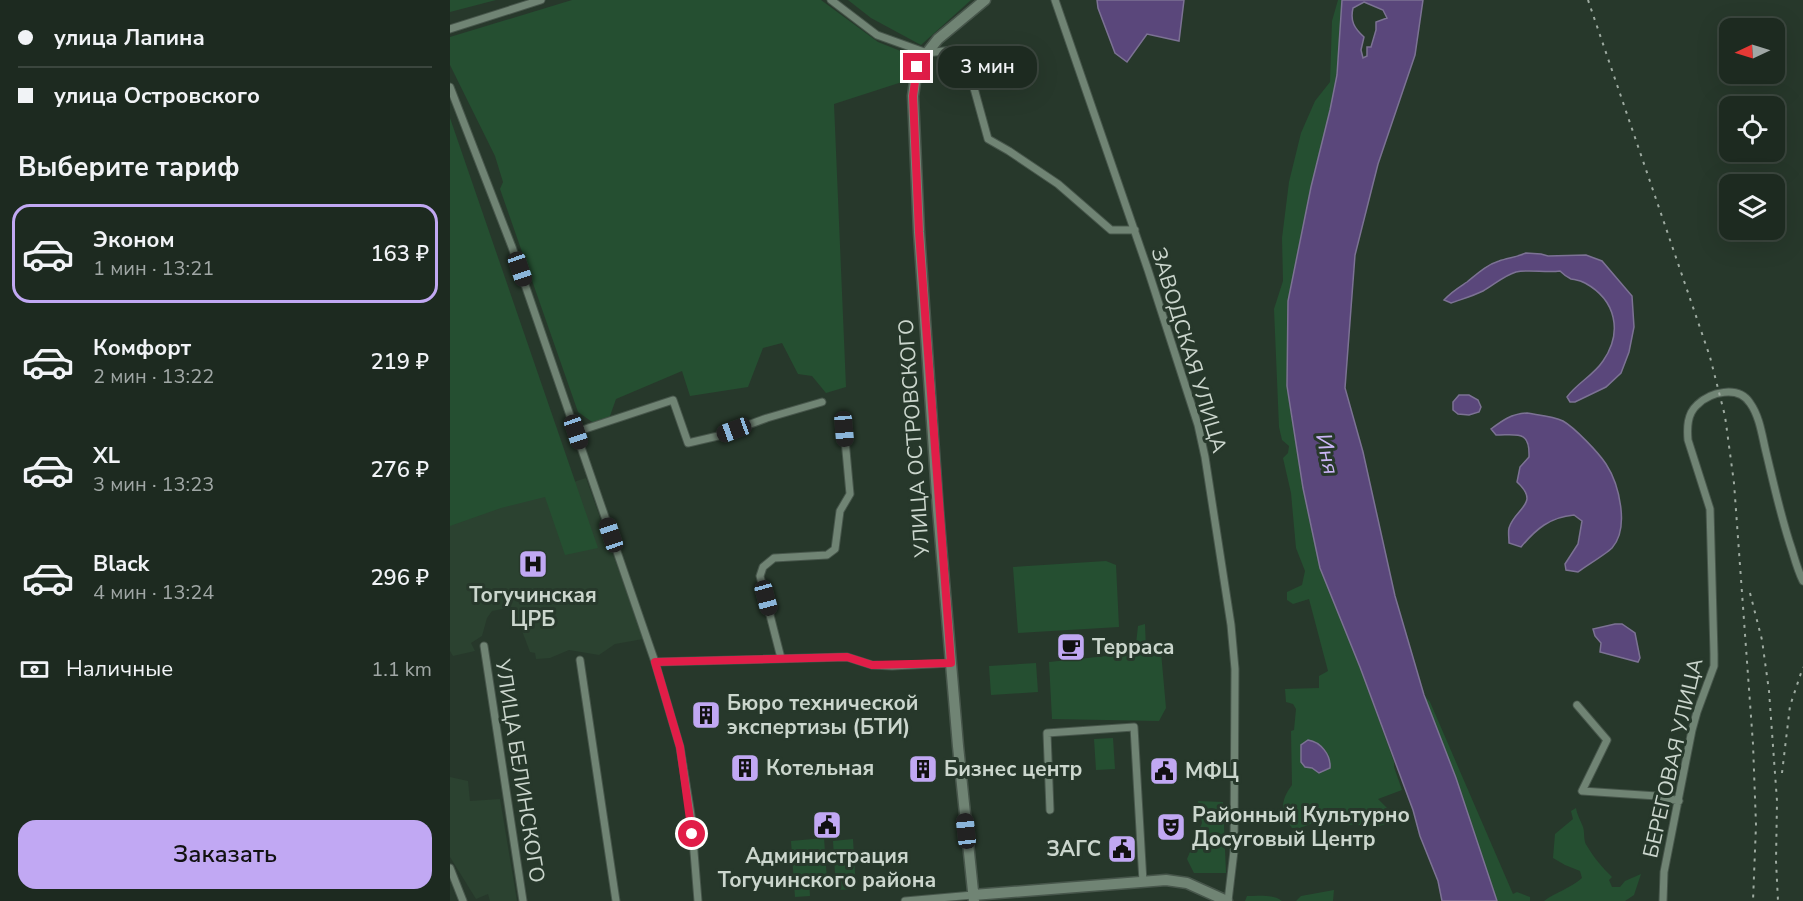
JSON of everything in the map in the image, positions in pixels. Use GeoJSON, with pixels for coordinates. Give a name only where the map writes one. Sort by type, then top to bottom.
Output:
{"type":"FeatureCollection","features":[{"type":"Feature","properties":{"kind":"street"},"geometry":{"type":"LineString","coordinates":[[450,29],[541,0]]}},
{"type":"Feature","properties":{"kind":"street"},"geometry":{"type":"LineString","coordinates":[[831,0],[877,35],[927,53],[952,50],[966,59],[987,139],[1058,184],[1111,230],[1135,230]]}},
{"type":"Feature","properties":{"kind":"street","name":"УЛИЦА ОСТРОВСКОГО"},"geometry":{"type":"LineString","coordinates":[[973,898],[951,663],[919,232],[913,96],[917,67],[927,53],[938,39],[985,0]]}},
{"type":"Feature","properties":{"kind":"street","name":"ЗАВОДСКАЯ УЛИЦА"},"geometry":{"type":"LineString","coordinates":[[1055,0],[1135,230],[1198,425],[1205,457],[1231,625],[1236,690],[1234,851],[1227,901]]}},
{"type":"Feature","properties":{"kind":"street"},"geometry":{"type":"LineString","coordinates":[[450,87],[513,247],[655,662],[680,747],[691,815],[698,901]]}},
{"type":"Feature","properties":{"kind":"street","name":"БЕРЕГОВАЯ УЛИЦА"},"geometry":{"type":"LineString","coordinates":[[1663,901],[1664,872],[1695,721],[1713,666],[1712,522],[1687,434],[1692,411],[1707,398],[1720,393],[1739,394],[1751,404],[1760,429],[1784,527],[1803,580]]}},
{"type":"Feature","properties":{"kind":"street"},"geometry":{"type":"LineString","coordinates":[[576,432],[673,400],[688,443],[718,436],[767,418],[822,402]]}},
{"type":"Feature","properties":{"kind":"street"},"geometry":{"type":"LineString","coordinates":[[782,658],[760,576],[763,567],[774,558],[827,555],[835,549],[840,511],[849,494],[844,429]]}},
{"type":"Feature","properties":{"kind":"street","name":"УЛИЦА БЕЛИНСКОГО"},"geometry":{"type":"LineString","coordinates":[[484,646],[524,901]]}},
{"type":"Feature","properties":{"kind":"street"},"geometry":{"type":"LineString","coordinates":[[655,662],[847,657],[882,666],[951,663]]}},
{"type":"Feature","properties":{"kind":"street"},"geometry":{"type":"LineString","coordinates":[[580,660],[616,901]]}},
{"type":"Feature","properties":{"kind":"street"},"geometry":{"type":"LineString","coordinates":[[1577,705],[1607,740],[1582,791],[1657,796],[1679,801]]}},
{"type":"Feature","properties":{"kind":"street"},"geometry":{"type":"LineString","coordinates":[[1050,810],[1047,734],[1134,727],[1143,882]]}},
{"type":"Feature","properties":{"kind":"street"},"geometry":{"type":"LineString","coordinates":[[450,868],[463,901]]}},
{"type":"Feature","properties":{"kind":"street"},"geometry":{"type":"LineString","coordinates":[[905,901],[973,898],[1167,880],[1187,883],[1227,901]]}},
{"type":"Feature","properties":{"kind":"shaded area"},"geometry":{"type":"Polygon","coordinates":[[[450,0],[496,0],[450,12],[450,0]]]}},
{"type":"Feature","properties":{"kind":"shaded area"},"geometry":{"type":"Polygon","coordinates":[[[572,0],[821,0],[878,42],[903,52],[909,63],[902,82],[834,104],[846,387],[826,393],[812,376],[798,374],[782,343],[763,348],[748,387],[690,396],[682,371],[616,399],[610,416],[595,424],[578,412],[500,189],[503,182],[495,156],[450,65],[450,37],[572,0]]]}},
{"type":"Feature","properties":{"kind":"shaded area"},"geometry":{"type":"Polygon","coordinates":[[[848,0],[971,0],[921,45],[871,18],[848,0]]]}},
{"type":"Feature","properties":{"kind":"shaded area"},"geometry":{"type":"Polygon","coordinates":[[[1338,0],[1342,0],[1337,75],[1288,301],[1287,386],[1303,488],[1320,568],[1360,667],[1402,790],[1378,799],[1399,820],[1379,826],[1313,823],[1300,828],[1292,828],[1285,817],[1283,806],[1285,796],[1292,785],[1291,731],[1294,730],[1296,709],[1293,704],[1286,702],[1285,689],[1319,688],[1319,676],[1328,671],[1309,599],[1293,604],[1287,600],[1287,592],[1302,585],[1305,571],[1296,548],[1291,493],[1283,458],[1288,453],[1289,446],[1282,440],[1279,427],[1274,309],[1283,281],[1282,238],[1289,182],[1301,133],[1315,101],[1330,82],[1332,21],[1338,0]]]}},
{"type":"Feature","properties":{"kind":"shaded area"},"geometry":{"type":"Polygon","coordinates":[[[450,118],[598,548],[565,555],[545,497],[501,508],[450,526],[450,118]]]}},
{"type":"Feature","properties":{"kind":"shaded area","name":"Тогучинская ЦРБ"},"geometry":{"type":"Polygon","coordinates":[[[586,478],[643,639],[615,644],[599,655],[569,650],[550,658],[536,659],[535,653],[530,652],[513,607],[492,611],[487,618],[482,636],[471,643],[475,651],[453,656],[450,651],[450,522],[586,478]]]}},
{"type":"Feature","properties":{"kind":"shaded area"},"geometry":{"type":"Polygon","coordinates":[[[1106,561],[1116,565],[1119,627],[1018,633],[1013,567],[1106,561]]]}},
{"type":"Feature","properties":{"kind":"shaded area"},"geometry":{"type":"Polygon","coordinates":[[[1145,624],[1146,649],[1161,652],[1166,708],[1159,721],[1052,719],[1049,662],[1135,653],[1138,626],[1145,624]]]}},
{"type":"Feature","properties":{"kind":"shaded area"},"geometry":{"type":"Polygon","coordinates":[[[1036,663],[1038,692],[991,695],[989,666],[1036,663]]]}},
{"type":"Feature","properties":{"kind":"shaded area"},"geometry":{"type":"Polygon","coordinates":[[[1424,695],[1430,702],[1513,894],[1517,892],[1530,897],[1530,901],[1497,901],[1456,778],[1424,695]]]}},
{"type":"Feature","properties":{"kind":"shaded area"},"geometry":{"type":"Polygon","coordinates":[[[1113,738],[1115,769],[1096,770],[1094,739],[1113,738]]]}},
{"type":"Feature","properties":{"kind":"shaded area"},"geometry":{"type":"Polygon","coordinates":[[[450,777],[468,781],[470,801],[500,799],[517,901],[490,901],[488,894],[476,899],[450,857],[450,777]]]}},
{"type":"Feature","properties":{"kind":"shaded area"},"geometry":{"type":"Polygon","coordinates":[[[1198,801],[1223,802],[1226,873],[1194,873],[1187,859],[1202,823],[1198,801]]]}},
{"type":"Feature","properties":{"kind":"shaded area"},"geometry":{"type":"Polygon","coordinates":[[[1576,808],[1586,844],[1612,877],[1609,880],[1612,887],[1620,887],[1625,881],[1641,874],[1634,895],[1625,901],[1544,901],[1582,878],[1580,871],[1553,858],[1555,834],[1573,819],[1571,811],[1576,808]]]}},
{"type":"Feature","properties":{"kind":"shaded area"},"geometry":{"type":"Polygon","coordinates":[[[824,838],[827,880],[809,881],[810,896],[795,897],[791,841],[824,838]]]}},
{"type":"Feature","properties":{"kind":"shaded area"},"geometry":{"type":"Polygon","coordinates":[[[853,839],[856,889],[836,890],[833,841],[853,839]]]}},
{"type":"Feature","properties":{"kind":"shaded area"},"geometry":{"type":"Polygon","coordinates":[[[1334,890],[1333,901],[1296,901],[1301,896],[1334,890]]]}},
{"type":"Feature","properties":{"kind":"shaded area"},"geometry":{"type":"Polygon","coordinates":[[[1247,896],[1270,896],[1282,901],[1245,901],[1247,896]]]}},
{"type":"Feature","properties":{"kind":"water"},"geometry":{"type":"Polygon","coordinates":[[[1097,0],[1184,0],[1179,41],[1147,34],[1127,62],[1115,53],[1097,0]]]}},
{"type":"Feature","properties":{"kind":"water","name":"Иня"},"geometry":{"type":"Polygon","coordinates":[[[1342,0],[1423,0],[1415,55],[1378,164],[1355,255],[1345,388],[1363,452],[1395,596],[1424,695],[1456,778],[1497,901],[1442,901],[1438,881],[1420,836],[1413,810],[1360,667],[1320,568],[1303,488],[1287,386],[1288,301],[1337,75],[1342,0]],[[1364,2],[1353,8],[1354,24],[1364,37],[1361,50],[1363,58],[1367,56],[1367,47],[1371,47],[1376,22],[1387,18],[1383,10],[1364,2]]]}},
{"type":"Feature","properties":{"kind":"water"},"geometry":{"type":"Polygon","coordinates":[[[1526,253],[1548,256],[1586,255],[1602,261],[1632,296],[1634,327],[1629,352],[1621,373],[1606,387],[1575,402],[1570,402],[1567,397],[1603,361],[1613,339],[1614,328],[1610,308],[1595,290],[1560,271],[1521,271],[1471,296],[1451,303],[1444,300],[1490,265],[1526,253]]]}},
{"type":"Feature","properties":{"kind":"water"},"geometry":{"type":"Polygon","coordinates":[[[1459,395],[1469,395],[1478,400],[1481,407],[1479,412],[1469,415],[1458,414],[1453,410],[1453,402],[1459,395]]]}},
{"type":"Feature","properties":{"kind":"water"},"geometry":{"type":"Polygon","coordinates":[[[1527,413],[1555,418],[1568,424],[1606,464],[1615,483],[1621,506],[1617,539],[1609,551],[1578,572],[1566,570],[1565,564],[1578,544],[1582,521],[1574,515],[1558,518],[1544,525],[1521,547],[1509,543],[1509,528],[1512,521],[1527,501],[1524,489],[1517,482],[1520,467],[1529,457],[1529,448],[1525,438],[1521,436],[1496,435],[1491,429],[1508,418],[1527,413]]]}},
{"type":"Feature","properties":{"kind":"water"},"geometry":{"type":"Polygon","coordinates":[[[1622,624],[1635,633],[1640,658],[1638,662],[1600,652],[1601,643],[1593,629],[1622,624]]]}},
{"type":"Feature","properties":{"kind":"water"},"geometry":{"type":"Polygon","coordinates":[[[1308,740],[1317,743],[1324,750],[1329,758],[1330,768],[1319,773],[1312,768],[1305,767],[1301,762],[1301,745],[1308,740]]]}},
{"type":"Feature","properties":{"kind":"railway"},"geometry":{"type":"LineString","coordinates":[[1588,0],[1710,357],[1725,416],[1734,483],[1753,744],[1756,825],[1753,901]]}},
{"type":"Feature","properties":{"kind":"railway"},"geometry":{"type":"LineString","coordinates":[[1750,593],[1762,640],[1769,691],[1777,801],[1778,901]]}},
{"type":"Feature","properties":{"kind":"railway"},"geometry":{"type":"LineString","coordinates":[[1782,773],[1790,706],[1803,667]]}},
{"type":"Feature","properties":{"kind":"place","name":"Тогучинская ЦРБ"},"geometry":{"type":"Point","coordinates":[533,564]}},
{"type":"Feature","properties":{"kind":"place","name":"Терраса"},"geometry":{"type":"Point","coordinates":[1071,647]}},
{"type":"Feature","properties":{"kind":"place","name":"Бюро технической экспертизы (БТИ)"},"geometry":{"type":"Point","coordinates":[706,715]}},
{"type":"Feature","properties":{"kind":"place","name":"Котельная"},"geometry":{"type":"Point","coordinates":[745,768]}},
{"type":"Feature","properties":{"kind":"place","name":"Бизнес центр"},"geometry":{"type":"Point","coordinates":[923,769]}},
{"type":"Feature","properties":{"kind":"place","name":"МФЦ"},"geometry":{"type":"Point","coordinates":[1164,771]}},
{"type":"Feature","properties":{"kind":"place","name":"Администрация Тогучинского района"},"geometry":{"type":"Point","coordinates":[827,825]}},
{"type":"Feature","properties":{"kind":"place","name":"Районный Культурно Досуговый Центр"},"geometry":{"type":"Point","coordinates":[1171,827]}},
{"type":"Feature","properties":{"kind":"place","name":"ЗАГС"},"geometry":{"type":"Point","coordinates":[1122,849]}},
{"type":"Feature","properties":{"kind":"route"},"geometry":{"type":"LineString","coordinates":[[692,834],[680,747],[655,662],[847,657],[872,665],[951,663],[919,232],[913,96],[917,67]]}}]}
